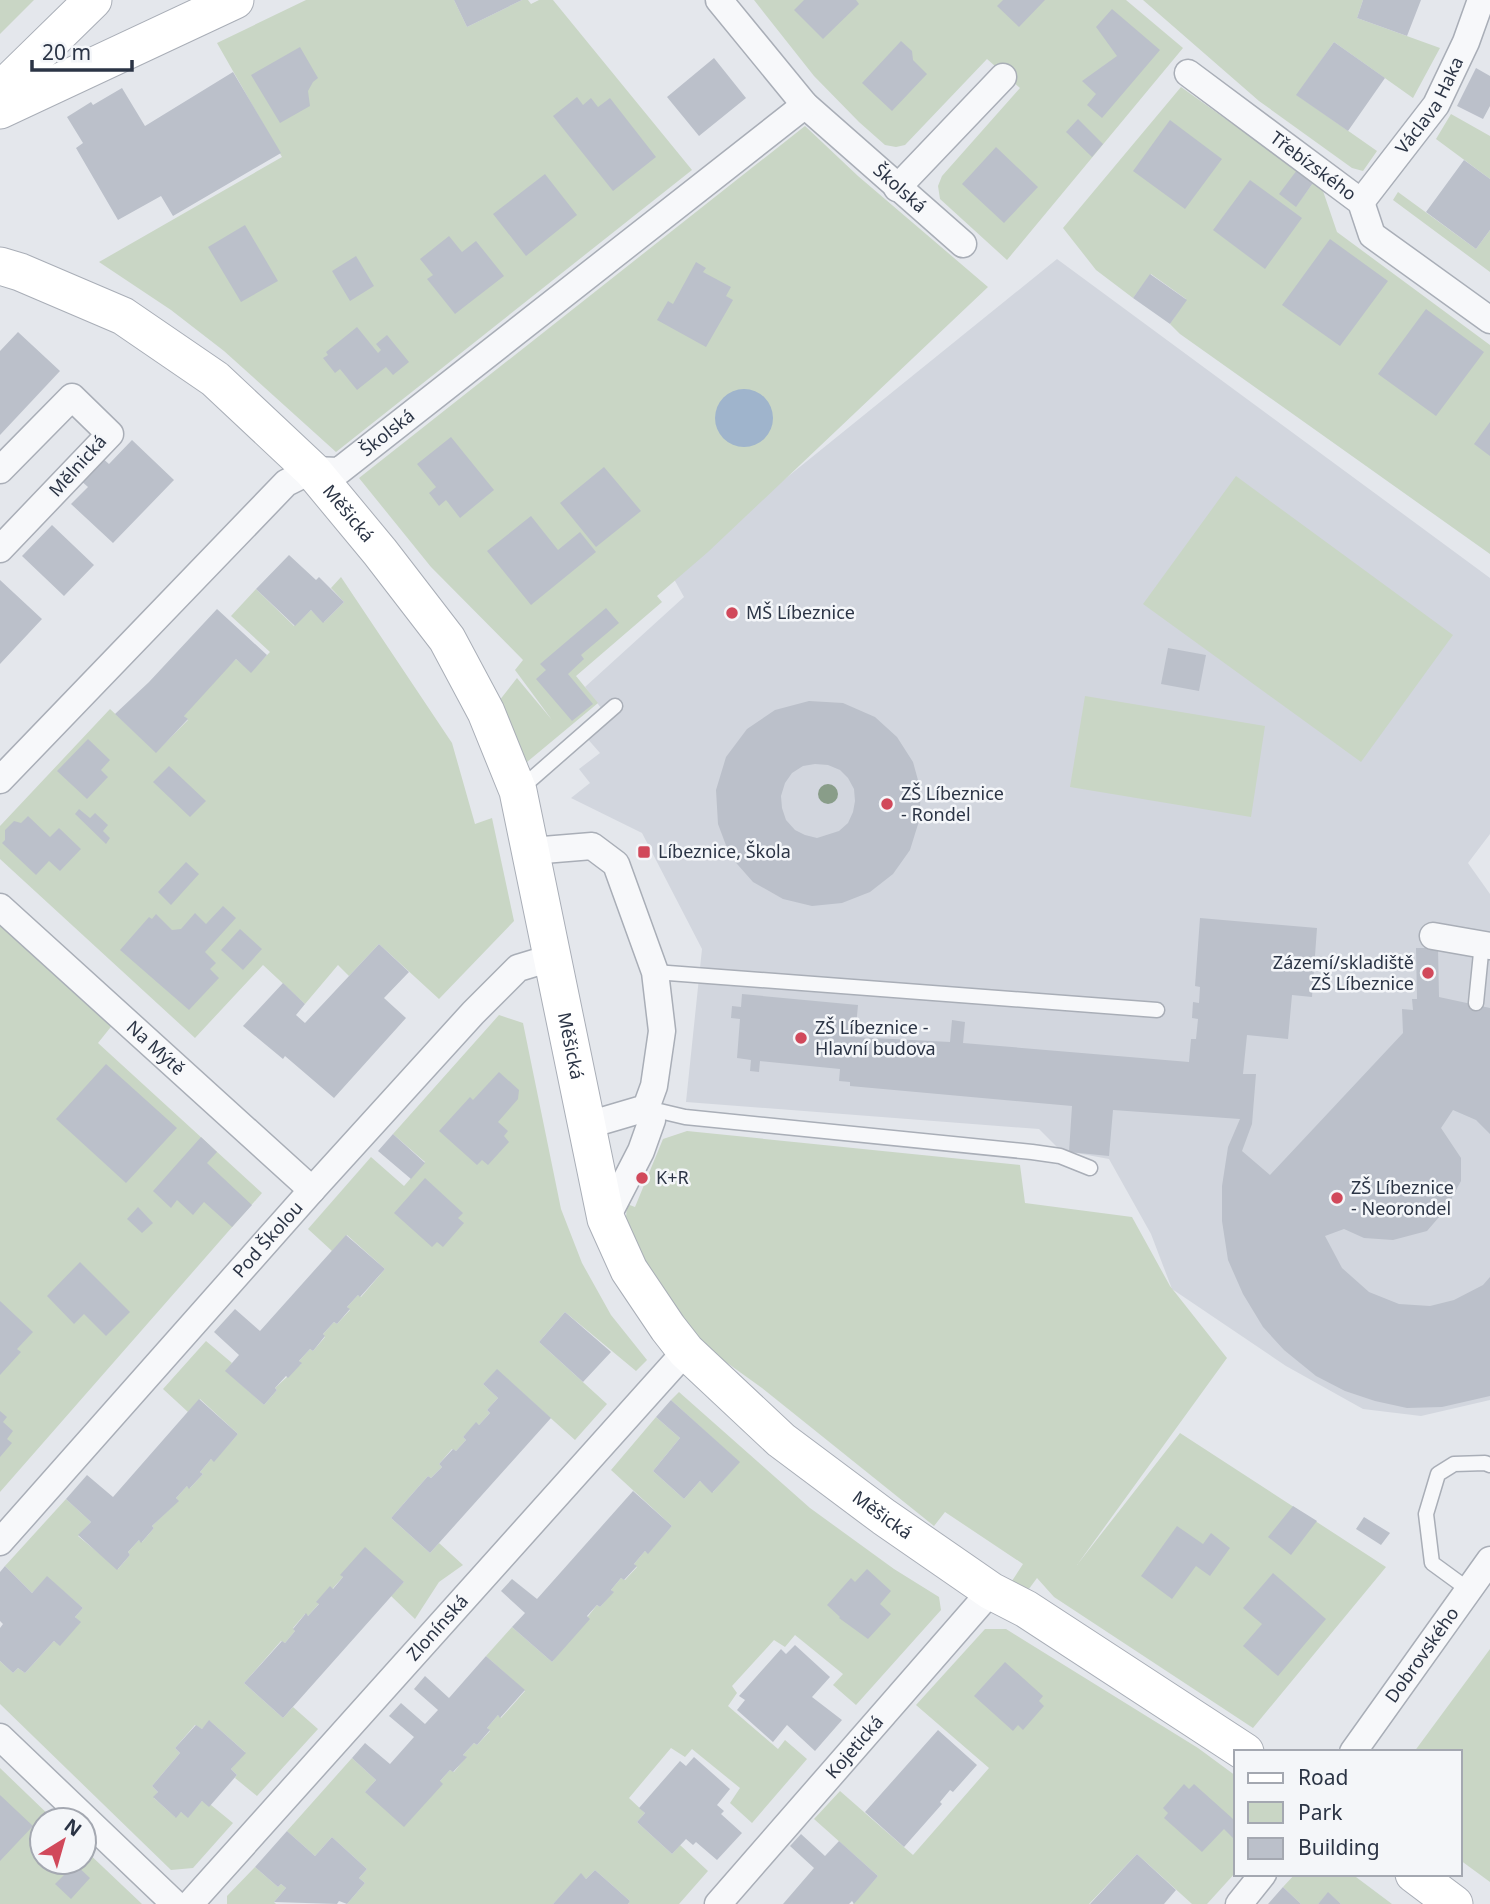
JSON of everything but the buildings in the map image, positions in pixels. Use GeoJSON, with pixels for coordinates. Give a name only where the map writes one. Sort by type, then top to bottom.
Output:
{"type":"FeatureCollection","features":[{"type":"Feature","properties":{"kind":"street"},"geometry":{"type":"LineString","coordinates":[[1,103],[93,0]]}},
{"type":"Feature","properties":{"kind":"street"},"geometry":{"type":"LineString","coordinates":[[1,103],[235,0]]}},
{"type":"Feature","properties":{"kind":"street","name":"Školská"},"geometry":{"type":"LineString","coordinates":[[719,0],[805,105],[963,244]]}},
{"type":"Feature","properties":{"kind":"street","name":"Václava Haka"},"geometry":{"type":"LineString","coordinates":[[1361,202],[1436,105],[1466,43],[1481,0]]}},
{"type":"Feature","properties":{"kind":"street","name":"Třebízského"},"geometry":{"type":"LineString","coordinates":[[1188,73],[1361,202],[1372,235],[1490,320]]}},
{"type":"Feature","properties":{"kind":"street"},"geometry":{"type":"LineString","coordinates":[[897,188],[1003,77]]}},
{"type":"Feature","properties":{"kind":"street","name":"Školská"},"geometry":{"type":"LineString","coordinates":[[0,780],[286,483],[312,470],[339,471],[805,105]]}},
{"type":"Feature","properties":{"kind":"street","name":"Měšická"},"geometry":{"type":"LineString","coordinates":[[0,267],[20,272],[123,316],[215,379],[312,470],[447,639],[486,712],[518,791],[606,1219],[629,1270],[686,1351],[781,1440],[884,1517],[991,1591],[1026,1609],[1242,1750]]}},
{"type":"Feature","properties":{"kind":"street","name":"Mělnická"},"geometry":{"type":"LineString","coordinates":[[0,470],[72,397],[110,434],[0,549]]}},
{"type":"Feature","properties":{"kind":"street"},"geometry":{"type":"LineString","coordinates":[[531,851],[592,846],[617,864],[655,972],[662,1031],[654,1086],[646,1108],[652,1120],[642,1151],[606,1219]]}},
{"type":"Feature","properties":{"kind":"street","name":"Na Mýtě"},"geometry":{"type":"LineString","coordinates":[[0,907],[312,1190]]}},
{"type":"Feature","properties":{"kind":"street"},"geometry":{"type":"LineString","coordinates":[[1433,936],[1486,944]]}},
{"type":"Feature","properties":{"kind":"street","name":"Pod Školou"},"geometry":{"type":"LineString","coordinates":[[0,1542],[473,1013],[518,968],[551,958]]}},
{"type":"Feature","properties":{"kind":"street"},"geometry":{"type":"LineString","coordinates":[[585,1126],[646,1108]]}},
{"type":"Feature","properties":{"kind":"street","name":"Zlonínská"},"geometry":{"type":"LineString","coordinates":[[190,1904],[686,1351]]}},
{"type":"Feature","properties":{"kind":"street","name":"Dobrovského"},"geometry":{"type":"LineString","coordinates":[[1354,1750],[1490,1560]]}},
{"type":"Feature","properties":{"kind":"street","name":"Kojetická"},"geometry":{"type":"LineString","coordinates":[[718,1904],[991,1591]]}},
{"type":"Feature","properties":{"kind":"street"},"geometry":{"type":"LineString","coordinates":[[0,1737],[174,1904]]}},
{"type":"Feature","properties":{"kind":"street"},"geometry":{"type":"LineString","coordinates":[[1239,1904],[1261,1876]]}},
{"type":"Feature","properties":{"kind":"street"},"geometry":{"type":"LineString","coordinates":[[1418,1876],[1454,1904]]}},
{"type":"Feature","properties":{"kind":"lane"},"geometry":{"type":"LineString","coordinates":[[518,791],[615,706]]}},
{"type":"Feature","properties":{"kind":"lane"},"geometry":{"type":"LineString","coordinates":[[1476,1003],[1486,944]]}},
{"type":"Feature","properties":{"kind":"lane"},"geometry":{"type":"LineString","coordinates":[[655,972],[1157,1010]]}},
{"type":"Feature","properties":{"kind":"lane"},"geometry":{"type":"LineString","coordinates":[[646,1108],[685,1117],[1032,1152],[1060,1156],[1090,1168]]}},
{"type":"Feature","properties":{"kind":"lane"},"geometry":{"type":"LineString","coordinates":[[1469,1590],[1432,1563],[1426,1514],[1438,1474],[1454,1464],[1490,1465]]}},
{"type":"Feature","properties":{"kind":"shaded area"},"geometry":{"type":"Polygon","coordinates":[[[1057,259],[1490,578],[1490,834],[1468,863],[1490,894],[1490,1400],[1421,1416],[1363,1409],[1286,1366],[1172,1289],[1151,1234],[1109,1159],[1060,1150],[1039,1129],[686,1102],[702,949],[642,833],[571,798],[590,783],[579,769],[600,753],[578,728],[601,708],[585,687],[684,597],[670,572],[1057,259]]]}},
{"type":"Feature","properties":{"kind":"green space"},"geometry":{"type":"Polygon","coordinates":[[[0,0],[34,0],[0,34],[0,0]]]}},
{"type":"Feature","properties":{"kind":"green space"},"geometry":{"type":"Polygon","coordinates":[[[306,0],[454,0],[467,27],[522,0],[528,0],[531,4],[539,0],[553,0],[692,170],[336,452],[224,351],[171,310],[99,262],[282,157],[217,43],[306,0]]]}},
{"type":"Feature","properties":{"kind":"green space"},"geometry":{"type":"Polygon","coordinates":[[[754,0],[1126,0],[1183,48],[1007,260],[940,199],[938,186],[942,176],[1020,88],[987,59],[905,145],[885,145],[814,76],[754,0]]]}},
{"type":"Feature","properties":{"kind":"green space"},"geometry":{"type":"Polygon","coordinates":[[[1143,0],[1363,0],[1357,18],[1440,48],[1413,98],[1334,42],[1297,95],[1377,151],[1363,171],[1352,168],[1259,101],[1143,0]]]}},
{"type":"Feature","properties":{"kind":"green space"},"geometry":{"type":"Polygon","coordinates":[[[1181,87],[1297,170],[1296,206],[1313,183],[1323,191],[1337,232],[1490,345],[1490,554],[1180,334],[1170,324],[1186,299],[1151,274],[1133,298],[1096,270],[1063,228],[1181,87]]]}},
{"type":"Feature","properties":{"kind":"green space"},"geometry":{"type":"Polygon","coordinates":[[[1451,114],[1490,136],[1490,179],[1436,139],[1451,114]]]}},
{"type":"Feature","properties":{"kind":"green space"},"geometry":{"type":"Polygon","coordinates":[[[805,126],[858,176],[988,287],[708,552],[657,596],[662,602],[576,676],[598,703],[527,762],[514,744],[499,701],[517,678],[552,720],[515,670],[523,660],[431,567],[359,478],[805,126]]]}},
{"type":"Feature","properties":{"kind":"green space"},"geometry":{"type":"Polygon","coordinates":[[[1398,192],[1476,249],[1490,230],[1490,272],[1393,200],[1398,192]]]}},
{"type":"Feature","properties":{"kind":"green space"},"geometry":{"type":"Polygon","coordinates":[[[1236,476],[1453,635],[1361,762],[1143,604],[1236,476]]]}},
{"type":"Feature","properties":{"kind":"green space"},"geometry":{"type":"Polygon","coordinates":[[[341,577],[452,743],[475,824],[492,818],[514,921],[439,999],[379,944],[349,976],[338,965],[305,1004],[263,965],[195,1038],[0,859],[0,826],[110,709],[156,752],[188,720],[181,713],[236,659],[251,672],[270,652],[231,616],[256,589],[294,626],[311,610],[324,622],[344,602],[331,588],[341,577]]]}},
{"type":"Feature","properties":{"kind":"green space"},"geometry":{"type":"Polygon","coordinates":[[[1085,696],[1265,726],[1251,817],[1070,787],[1085,696]]]}},
{"type":"Feature","properties":{"kind":"green space"},"geometry":{"type":"Polygon","coordinates":[[[0,924],[114,1023],[98,1043],[262,1193],[0,1492],[0,924]]]}},
{"type":"Feature","properties":{"kind":"green space"},"geometry":{"type":"Polygon","coordinates":[[[499,1015],[523,1023],[561,1209],[582,1263],[611,1315],[647,1360],[636,1371],[565,1312],[539,1342],[607,1404],[575,1440],[497,1370],[483,1384],[498,1398],[487,1410],[490,1413],[479,1425],[476,1423],[463,1437],[466,1440],[456,1451],[452,1449],[439,1464],[442,1467],[431,1478],[428,1476],[391,1518],[430,1553],[439,1543],[463,1565],[439,1582],[415,1619],[391,1596],[404,1582],[341,1575],[343,1577],[308,1616],[305,1614],[285,1643],[281,1641],[244,1683],[283,1718],[293,1707],[318,1729],[257,1796],[235,1778],[237,1775],[231,1769],[245,1752],[210,1721],[202,1729],[195,1725],[175,1748],[180,1753],[152,1786],[158,1792],[154,1798],[175,1817],[181,1812],[188,1817],[202,1801],[233,1823],[193,1868],[171,1870],[0,1704],[0,1661],[13,1673],[18,1668],[25,1673],[54,1641],[60,1645],[80,1622],[75,1617],[83,1608],[47,1577],[32,1593],[5,1566],[66,1499],[91,1522],[78,1536],[118,1569],[130,1555],[128,1552],[139,1540],[142,1542],[154,1528],[152,1526],[178,1501],[176,1498],[187,1486],[190,1488],[203,1474],[200,1472],[211,1459],[214,1461],[238,1434],[200,1399],[188,1412],[163,1389],[206,1341],[232,1363],[226,1371],[264,1405],[277,1390],[275,1388],[301,1364],[299,1361],[310,1349],[313,1351],[325,1337],[323,1334],[350,1310],[347,1307],[358,1295],[361,1297],[385,1269],[347,1235],[332,1251],[308,1229],[371,1157],[404,1186],[425,1162],[393,1134],[499,1015]]]}},
{"type":"Feature","properties":{"kind":"green space"},"geometry":{"type":"Polygon","coordinates":[[[687,1131],[1020,1165],[1025,1203],[1132,1217],[1170,1286],[1227,1358],[1077,1565],[1180,1433],[1386,1567],[1253,1728],[1054,1597],[1037,1578],[1026,1593],[1010,1584],[1023,1564],[945,1512],[934,1526],[762,1388],[698,1342],[625,1230],[627,1204],[635,1207],[663,1139],[687,1131]]]}},
{"type":"Feature","properties":{"kind":"green space"},"geometry":{"type":"Polygon","coordinates":[[[679,1392],[810,1508],[894,1569],[939,1597],[941,1610],[856,1705],[833,1685],[843,1674],[795,1635],[785,1647],[774,1640],[732,1686],[737,1693],[728,1706],[778,1749],[785,1740],[807,1759],[752,1823],[730,1803],[740,1788],[692,1749],[685,1757],[671,1748],[629,1798],[645,1813],[637,1822],[672,1854],[680,1845],[708,1871],[679,1904],[628,1904],[630,1901],[595,1870],[586,1879],[581,1874],[553,1904],[347,1904],[365,1883],[359,1878],[367,1869],[332,1837],[315,1856],[287,1831],[352,1758],[376,1780],[365,1792],[440,1781],[450,1770],[454,1772],[466,1757],[463,1755],[490,1731],[487,1728],[498,1715],[501,1718],[525,1691],[486,1656],[512,1627],[552,1662],[597,1605],[600,1607],[613,1592],[611,1590],[621,1578],[625,1580],[637,1567],[634,1564],[645,1551],[648,1553],[672,1526],[611,1470],[656,1417],[680,1438],[653,1471],[684,1499],[700,1481],[713,1492],[739,1462],[671,1400],[679,1392]]]}},
{"type":"Feature","properties":{"kind":"green space"},"geometry":{"type":"Polygon","coordinates":[[[985,1629],[1006,1629],[1198,1748],[1234,1775],[1234,1874],[1207,1904],[1192,1904],[1137,1854],[1089,1904],[853,1904],[878,1876],[814,1819],[840,1791],[913,1855],[989,1768],[916,1705],[985,1629]]]}},
{"type":"Feature","properties":{"kind":"green space"},"geometry":{"type":"Polygon","coordinates":[[[1490,1649],[1490,1882],[1462,1861],[1462,1750],[1415,1750],[1490,1649]]]}},
{"type":"Feature","properties":{"kind":"green space"},"geometry":{"type":"Polygon","coordinates":[[[0,1768],[39,1806],[28,1806],[28,1876],[98,1876],[98,1862],[142,1904],[0,1904],[0,1768]]]}},
{"type":"Feature","properties":{"kind":"green space"},"geometry":{"type":"Polygon","coordinates":[[[255,1867],[278,1887],[281,1884],[286,1888],[274,1902],[276,1904],[227,1904],[227,1896],[255,1867]]]}},
{"type":"Feature","properties":{"kind":"green space"},"geometry":{"type":"Polygon","coordinates":[[[1293,1876],[1355,1876],[1392,1904],[1341,1904],[1328,1893],[1318,1904],[1301,1904],[1283,1887],[1293,1876]]]}},
{"type":"Feature","properties":{"kind":"water"},"geometry":{"type":"Polygon","coordinates":[[[738,389],[750,389],[765,397],[773,412],[773,424],[765,439],[750,447],[738,447],[723,439],[715,424],[715,412],[723,397],[738,389]]]}},
{"type":"Feature","properties":{"kind":"place","name":"MŠ Líbeznice"},"geometry":{"type":"Point","coordinates":[732,613]}},
{"type":"Feature","properties":{"kind":"place","name":"ZŠ Líbeznice - Rondel"},"geometry":{"type":"Point","coordinates":[887,804]}},
{"type":"Feature","properties":{"kind":"place","name":"Líbeznice, Škola"},"geometry":{"type":"Point","coordinates":[644,852]}},
{"type":"Feature","properties":{"kind":"place","name":"Zázemí/skladiště ZŠ Líbeznice"},"geometry":{"type":"Point","coordinates":[1428,973]}},
{"type":"Feature","properties":{"kind":"place","name":"ZŠ Líbeznice - Hlavní budova"},"geometry":{"type":"Point","coordinates":[801,1038]}},
{"type":"Feature","properties":{"kind":"place","name":"K+R"},"geometry":{"type":"Point","coordinates":[642,1178]}},
{"type":"Feature","properties":{"kind":"place","name":"ZŠ Líbeznice - Neorondel"},"geometry":{"type":"Point","coordinates":[1337,1198]}}]}
